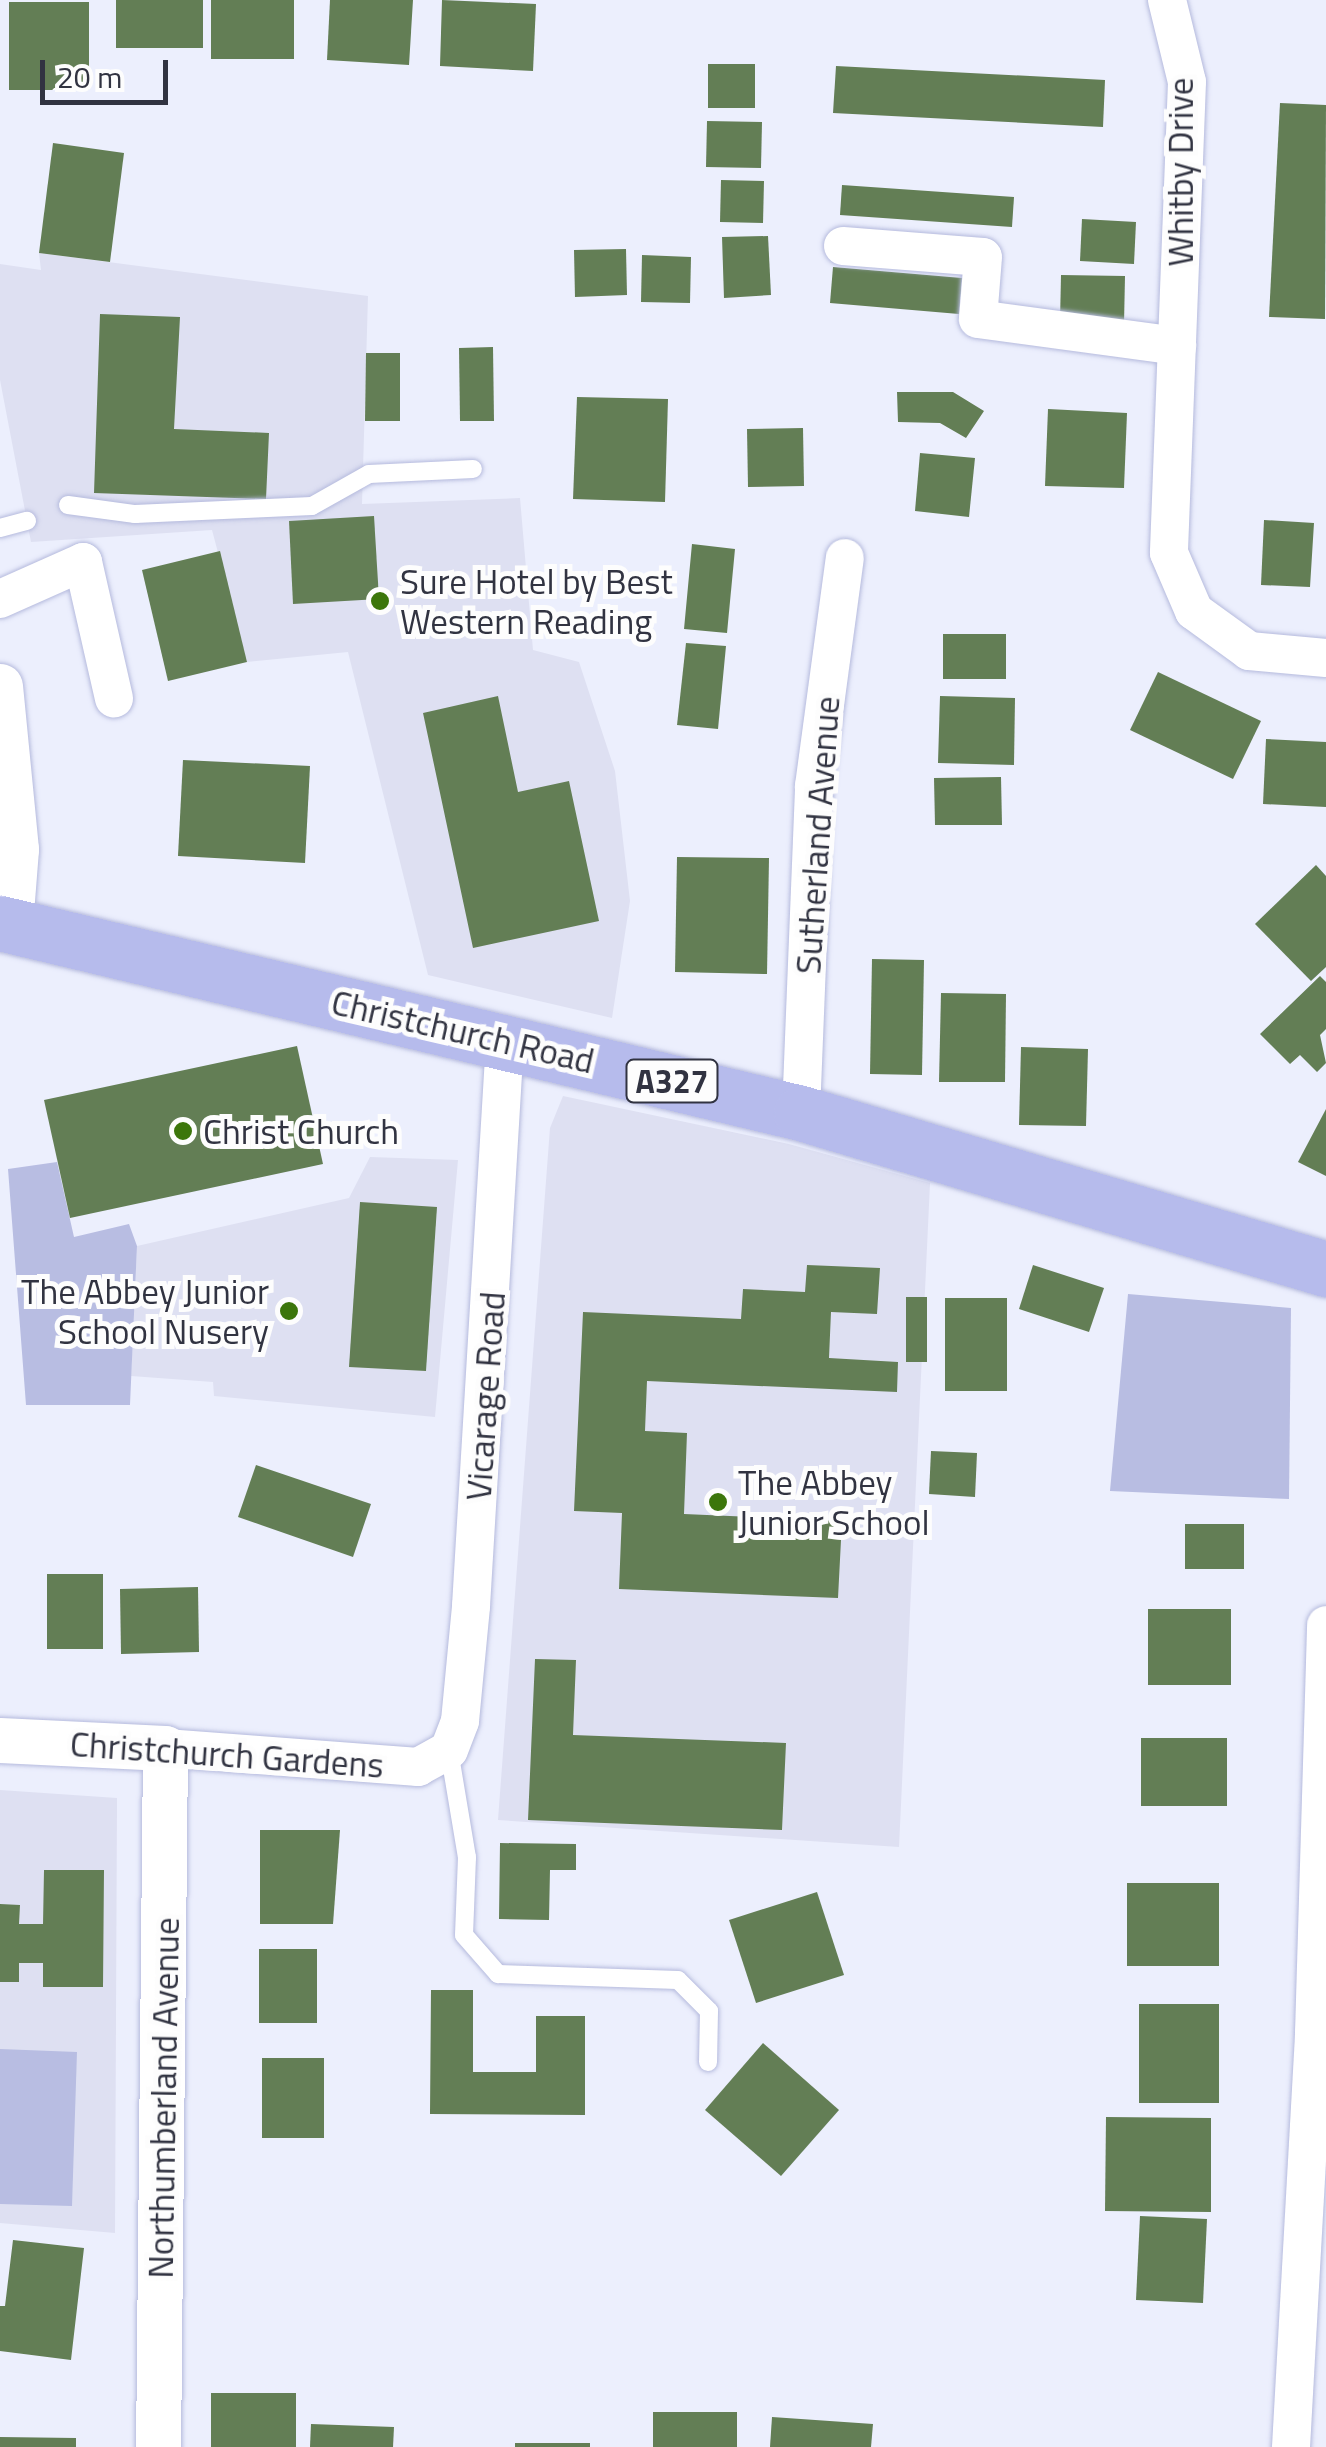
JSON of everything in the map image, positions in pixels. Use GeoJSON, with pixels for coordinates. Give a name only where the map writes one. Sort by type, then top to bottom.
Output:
{"type":"FeatureCollection","features":[{"type":"Feature","properties":{"kind":"main road","name":"Christchurch Road"},"geometry":{"type":"LineString","coordinates":[[5,924],[800,1113],[1326,1269]]}},
{"type":"Feature","properties":{"kind":"street","name":"Whitby Drive"},"geometry":{"type":"LineString","coordinates":[[1167,0],[1187,82],[1169,553],[1194,612],[1248,651],[1326,658]]}},
{"type":"Feature","properties":{"kind":"street"},"geometry":{"type":"LineString","coordinates":[[843,246],[983,256],[978,319],[1177,346]]}},
{"type":"Feature","properties":{"kind":"street","name":"Sutherland Avenue"},"geometry":{"type":"LineString","coordinates":[[800,1113],[814,786],[845,558]]}},
{"type":"Feature","properties":{"kind":"street"},"geometry":{"type":"LineString","coordinates":[[0,598],[83,562],[114,699]]}},
{"type":"Feature","properties":{"kind":"street"},"geometry":{"type":"LineString","coordinates":[[0,686],[16,849],[5,924]]}},
{"type":"Feature","properties":{"kind":"street","name":"Vicarage Road"},"geometry":{"type":"LineString","coordinates":[[449,1750],[460,1722],[470,1606],[504,1040]]}},
{"type":"Feature","properties":{"kind":"street"},"geometry":{"type":"LineString","coordinates":[[1291,2447],[1320,2034],[1326,1625]]}},
{"type":"Feature","properties":{"kind":"street","name":"Christchurch Gardens"},"geometry":{"type":"LineString","coordinates":[[0,1740],[165,1748],[418,1768],[449,1750]]}},
{"type":"Feature","properties":{"kind":"street","name":"Northumberland Avenue"},"geometry":{"type":"LineString","coordinates":[[158,2447],[165,1748]]}},
{"type":"Feature","properties":{"kind":"lane"},"geometry":{"type":"LineString","coordinates":[[68,505],[135,514],[312,506],[369,474],[473,469]]}},
{"type":"Feature","properties":{"kind":"lane"},"geometry":{"type":"LineString","coordinates":[[0,528],[28,521]]}},
{"type":"Feature","properties":{"kind":"lane"},"geometry":{"type":"LineString","coordinates":[[449,1750],[466,1857],[464,1935],[498,1974],[678,1980],[709,2011],[708,2062]]}},
{"type":"Feature","properties":{"kind":"shaded area","name":"Sure Hotel by Best Western Reading"},"geometry":{"type":"Polygon","coordinates":[[[39,253],[368,296],[362,504],[520,498],[533,650],[579,662],[615,771],[630,901],[612,1018],[428,975],[348,652],[247,662],[212,530],[31,542],[0,380],[0,264],[41,270],[39,253]]]}},
{"type":"Feature","properties":{"kind":"shaded area","name":"The Abbey Junior School"},"geometry":{"type":"Polygon","coordinates":[[[563,1096],[789,1144],[930,1183],[899,1847],[498,1820],[550,1128],[563,1096]]]}},
{"type":"Feature","properties":{"kind":"shaded area","name":"The Abbey Junior School Nusery"},"geometry":{"type":"Polygon","coordinates":[[[370,1157],[458,1160],[435,1417],[214,1396],[213,1382],[131,1376],[137,1246],[349,1198],[370,1157]]]}},
{"type":"Feature","properties":{"kind":"shaded area"},"geometry":{"type":"Polygon","coordinates":[[[57,1162],[74,1237],[129,1224],[137,1246],[130,1405],[26,1405],[8,1169],[57,1162]]]}},
{"type":"Feature","properties":{"kind":"shaded area"},"geometry":{"type":"Polygon","coordinates":[[[1128,1294],[1291,1308],[1289,1499],[1110,1491],[1128,1294]]]}},
{"type":"Feature","properties":{"kind":"shaded area"},"geometry":{"type":"Polygon","coordinates":[[[0,1790],[117,1798],[115,2233],[0,2223],[0,1790]]]}},
{"type":"Feature","properties":{"kind":"shaded area"},"geometry":{"type":"Polygon","coordinates":[[[0,2049],[77,2052],[72,2206],[0,2204],[0,2049]]]}},
{"type":"Feature","properties":{"kind":"building"},"geometry":{"type":"Polygon","coordinates":[[[116,0],[203,0],[203,48],[116,48],[116,0]]]}},
{"type":"Feature","properties":{"kind":"building"},"geometry":{"type":"Polygon","coordinates":[[[211,0],[294,0],[294,59],[211,59],[211,0]]]}},
{"type":"Feature","properties":{"kind":"building"},"geometry":{"type":"Polygon","coordinates":[[[330,0],[413,0],[409,65],[327,60],[330,0]]]}},
{"type":"Feature","properties":{"kind":"building"},"geometry":{"type":"Polygon","coordinates":[[[442,0],[536,4],[533,71],[440,66],[442,0]]]}},
{"type":"Feature","properties":{"kind":"building"},"geometry":{"type":"Polygon","coordinates":[[[9,2],[89,2],[89,90],[9,90],[9,2]]]}},
{"type":"Feature","properties":{"kind":"building"},"geometry":{"type":"Polygon","coordinates":[[[708,64],[755,64],[755,108],[708,108],[708,64]]]}},
{"type":"Feature","properties":{"kind":"building"},"geometry":{"type":"Polygon","coordinates":[[[836,66],[1105,80],[1103,127],[833,113],[836,66]]]}},
{"type":"Feature","properties":{"kind":"building"},"geometry":{"type":"Polygon","coordinates":[[[1280,103],[1326,105],[1325,319],[1269,317],[1280,103]]]}},
{"type":"Feature","properties":{"kind":"building"},"geometry":{"type":"Polygon","coordinates":[[[707,121],[762,122],[761,168],[706,167],[707,121]]]}},
{"type":"Feature","properties":{"kind":"building"},"geometry":{"type":"Polygon","coordinates":[[[53,143],[124,153],[110,262],[39,253],[53,143]]]}},
{"type":"Feature","properties":{"kind":"building"},"geometry":{"type":"Polygon","coordinates":[[[721,180],[764,181],[763,223],[720,222],[721,180]]]}},
{"type":"Feature","properties":{"kind":"building"},"geometry":{"type":"Polygon","coordinates":[[[842,185],[1014,197],[1012,227],[840,215],[842,185]]]}},
{"type":"Feature","properties":{"kind":"building"},"geometry":{"type":"Polygon","coordinates":[[[1082,219],[1136,222],[1134,264],[1080,261],[1082,219]]]}},
{"type":"Feature","properties":{"kind":"building"},"geometry":{"type":"Polygon","coordinates":[[[768,236],[771,295],[724,298],[722,237],[768,236]]]}},
{"type":"Feature","properties":{"kind":"building"},"geometry":{"type":"Polygon","coordinates":[[[626,249],[627,295],[575,297],[574,250],[626,249]]]}},
{"type":"Feature","properties":{"kind":"building"},"geometry":{"type":"Polygon","coordinates":[[[642,255],[691,257],[690,303],[641,302],[642,255]]]}},
{"type":"Feature","properties":{"kind":"building"},"geometry":{"type":"Polygon","coordinates":[[[833,267],[962,278],[959,314],[830,303],[833,267]]]}},
{"type":"Feature","properties":{"kind":"building"},"geometry":{"type":"Polygon","coordinates":[[[1061,275],[1125,276],[1124,324],[1060,322],[1061,275]]]}},
{"type":"Feature","properties":{"kind":"building"},"geometry":{"type":"Polygon","coordinates":[[[100,314],[180,317],[174,429],[269,433],[266,499],[94,493],[100,314]]]}},
{"type":"Feature","properties":{"kind":"building"},"geometry":{"type":"Polygon","coordinates":[[[493,347],[494,421],[460,421],[459,348],[493,347]]]}},
{"type":"Feature","properties":{"kind":"building"},"geometry":{"type":"Polygon","coordinates":[[[366,353],[400,353],[400,421],[365,421],[366,353]]]}},
{"type":"Feature","properties":{"kind":"building"},"geometry":{"type":"Polygon","coordinates":[[[897,392],[953,392],[984,411],[966,438],[940,423],[898,422],[897,392]]]}},
{"type":"Feature","properties":{"kind":"building"},"geometry":{"type":"Polygon","coordinates":[[[577,397],[668,399],[665,502],[573,499],[577,397]]]}},
{"type":"Feature","properties":{"kind":"building"},"geometry":{"type":"Polygon","coordinates":[[[1048,409],[1127,413],[1124,488],[1045,486],[1048,409]]]}},
{"type":"Feature","properties":{"kind":"building"},"geometry":{"type":"Polygon","coordinates":[[[803,428],[804,486],[748,487],[747,429],[803,428]]]}},
{"type":"Feature","properties":{"kind":"building"},"geometry":{"type":"Polygon","coordinates":[[[920,453],[975,458],[969,517],[915,511],[920,453]]]}},
{"type":"Feature","properties":{"kind":"building"},"geometry":{"type":"Polygon","coordinates":[[[374,516],[379,599],[293,604],[289,521],[374,516]]]}},
{"type":"Feature","properties":{"kind":"building"},"geometry":{"type":"Polygon","coordinates":[[[1264,520],[1314,523],[1310,587],[1261,585],[1264,520]]]}},
{"type":"Feature","properties":{"kind":"building"},"geometry":{"type":"Polygon","coordinates":[[[692,544],[735,549],[727,633],[684,629],[692,544]]]}},
{"type":"Feature","properties":{"kind":"building"},"geometry":{"type":"Polygon","coordinates":[[[220,551],[247,662],[168,681],[142,570],[220,551]]]}},
{"type":"Feature","properties":{"kind":"building"},"geometry":{"type":"Polygon","coordinates":[[[943,634],[1006,634],[1006,679],[943,679],[943,634]]]}},
{"type":"Feature","properties":{"kind":"building"},"geometry":{"type":"Polygon","coordinates":[[[686,643],[726,646],[718,729],[677,725],[686,643]]]}},
{"type":"Feature","properties":{"kind":"building"},"geometry":{"type":"Polygon","coordinates":[[[1158,672],[1261,721],[1233,779],[1130,730],[1158,672]]]}},
{"type":"Feature","properties":{"kind":"building"},"geometry":{"type":"Polygon","coordinates":[[[498,696],[518,792],[569,781],[599,921],[473,948],[423,713],[498,696]]]}},
{"type":"Feature","properties":{"kind":"building"},"geometry":{"type":"Polygon","coordinates":[[[940,696],[1015,698],[1014,765],[938,763],[940,696]]]}},
{"type":"Feature","properties":{"kind":"building"},"geometry":{"type":"Polygon","coordinates":[[[1266,739],[1326,742],[1326,807],[1263,804],[1266,739]]]}},
{"type":"Feature","properties":{"kind":"building"},"geometry":{"type":"Polygon","coordinates":[[[183,760],[310,766],[305,863],[178,856],[183,760]]]}},
{"type":"Feature","properties":{"kind":"building"},"geometry":{"type":"Polygon","coordinates":[[[1001,777],[1002,825],[935,825],[934,778],[1001,777]]]}},
{"type":"Feature","properties":{"kind":"building"},"geometry":{"type":"Polygon","coordinates":[[[677,857],[769,858],[767,974],[675,972],[677,857]]]}},
{"type":"Feature","properties":{"kind":"building"},"geometry":{"type":"Polygon","coordinates":[[[1316,865],[1326,876],[1326,967],[1311,981],[1255,924],[1316,865]]]}},
{"type":"Feature","properties":{"kind":"building"},"geometry":{"type":"Polygon","coordinates":[[[872,959],[924,960],[922,1075],[870,1074],[872,959]]]}},
{"type":"Feature","properties":{"kind":"building"},"geometry":{"type":"Polygon","coordinates":[[[1320,976],[1326,982],[1326,1029],[1320,1035],[1326,1063],[1317,1072],[1300,1055],[1290,1064],[1260,1034],[1320,976]]]}},
{"type":"Feature","properties":{"kind":"building"},"geometry":{"type":"Polygon","coordinates":[[[941,993],[1006,994],[1005,1082],[939,1082],[941,993]]]}},
{"type":"Feature","properties":{"kind":"building","name":"Christ Church"},"geometry":{"type":"Polygon","coordinates":[[[297,1046],[323,1164],[70,1218],[44,1100],[297,1046]]]}},
{"type":"Feature","properties":{"kind":"building"},"geometry":{"type":"Polygon","coordinates":[[[1021,1047],[1088,1049],[1086,1126],[1019,1125],[1021,1047]]]}},
{"type":"Feature","properties":{"kind":"building"},"geometry":{"type":"Polygon","coordinates":[[[1326,1109],[1326,1176],[1298,1162],[1326,1109]]]}},
{"type":"Feature","properties":{"kind":"building"},"geometry":{"type":"Polygon","coordinates":[[[360,1202],[437,1207],[426,1371],[349,1367],[360,1202]]]}},
{"type":"Feature","properties":{"kind":"building"},"geometry":{"type":"Polygon","coordinates":[[[807,1265],[880,1268],[877,1314],[831,1312],[829,1358],[898,1362],[897,1392],[647,1381],[645,1431],[687,1433],[684,1514],[842,1521],[838,1598],[619,1589],[622,1513],[574,1511],[583,1312],[741,1319],[743,1289],[805,1292],[807,1265]]]}},
{"type":"Feature","properties":{"kind":"building"},"geometry":{"type":"Polygon","coordinates":[[[1033,1265],[1104,1288],[1089,1332],[1019,1309],[1033,1265]]]}},
{"type":"Feature","properties":{"kind":"building"},"geometry":{"type":"Polygon","coordinates":[[[906,1297],[927,1297],[927,1362],[906,1362],[906,1297]]]}},
{"type":"Feature","properties":{"kind":"building"},"geometry":{"type":"Polygon","coordinates":[[[945,1298],[1007,1298],[1007,1391],[945,1391],[945,1298]]]}},
{"type":"Feature","properties":{"kind":"building"},"geometry":{"type":"Polygon","coordinates":[[[931,1451],[977,1453],[975,1497],[929,1494],[931,1451]]]}},
{"type":"Feature","properties":{"kind":"building"},"geometry":{"type":"Polygon","coordinates":[[[256,1465],[371,1504],[353,1557],[238,1517],[256,1465]]]}},
{"type":"Feature","properties":{"kind":"building"},"geometry":{"type":"Polygon","coordinates":[[[1185,1524],[1244,1524],[1244,1569],[1185,1569],[1185,1524]]]}},
{"type":"Feature","properties":{"kind":"building"},"geometry":{"type":"Polygon","coordinates":[[[47,1574],[103,1574],[103,1649],[47,1649],[47,1574]]]}},
{"type":"Feature","properties":{"kind":"building"},"geometry":{"type":"Polygon","coordinates":[[[198,1587],[199,1652],[121,1654],[120,1589],[198,1587]]]}},
{"type":"Feature","properties":{"kind":"building"},"geometry":{"type":"Polygon","coordinates":[[[1148,1609],[1231,1609],[1231,1685],[1148,1685],[1148,1609]]]}},
{"type":"Feature","properties":{"kind":"building"},"geometry":{"type":"Polygon","coordinates":[[[535,1659],[576,1660],[573,1735],[786,1743],[782,1830],[528,1820],[535,1659]]]}},
{"type":"Feature","properties":{"kind":"building"},"geometry":{"type":"Polygon","coordinates":[[[1141,1738],[1227,1738],[1227,1806],[1141,1806],[1141,1738]]]}},
{"type":"Feature","properties":{"kind":"building"},"geometry":{"type":"Polygon","coordinates":[[[260,1830],[340,1830],[333,1924],[260,1924],[260,1830]]]}},
{"type":"Feature","properties":{"kind":"building"},"geometry":{"type":"Polygon","coordinates":[[[500,1843],[576,1844],[576,1870],[550,1870],[549,1920],[499,1919],[500,1843]]]}},
{"type":"Feature","properties":{"kind":"building"},"geometry":{"type":"Polygon","coordinates":[[[44,1870],[104,1870],[103,1987],[43,1987],[43,1963],[19,1963],[19,1982],[0,1982],[0,1904],[20,1905],[19,1924],[43,1924],[44,1870]]]}},
{"type":"Feature","properties":{"kind":"building"},"geometry":{"type":"Polygon","coordinates":[[[1127,1883],[1219,1883],[1219,1966],[1127,1966],[1127,1883]]]}},
{"type":"Feature","properties":{"kind":"building"},"geometry":{"type":"Polygon","coordinates":[[[817,1892],[844,1975],[756,2003],[729,1920],[817,1892]]]}},
{"type":"Feature","properties":{"kind":"building"},"geometry":{"type":"Polygon","coordinates":[[[259,1949],[317,1949],[317,2023],[259,2023],[259,1949]]]}},
{"type":"Feature","properties":{"kind":"building"},"geometry":{"type":"Polygon","coordinates":[[[431,1990],[473,1990],[473,2072],[536,2072],[536,2016],[585,2016],[585,2115],[430,2114],[431,1990]]]}},
{"type":"Feature","properties":{"kind":"building"},"geometry":{"type":"Polygon","coordinates":[[[1139,2004],[1219,2004],[1219,2103],[1139,2103],[1139,2004]]]}},
{"type":"Feature","properties":{"kind":"building"},"geometry":{"type":"Polygon","coordinates":[[[763,2043],[839,2110],[781,2176],[705,2110],[763,2043]]]}},
{"type":"Feature","properties":{"kind":"building"},"geometry":{"type":"Polygon","coordinates":[[[262,2058],[324,2058],[324,2138],[262,2138],[262,2058]]]}},
{"type":"Feature","properties":{"kind":"building"},"geometry":{"type":"Polygon","coordinates":[[[1106,2117],[1211,2118],[1211,2212],[1105,2211],[1106,2117]]]}},
{"type":"Feature","properties":{"kind":"building"},"geometry":{"type":"Polygon","coordinates":[[[1140,2216],[1207,2219],[1203,2303],[1136,2300],[1140,2216]]]}},
{"type":"Feature","properties":{"kind":"building"},"geometry":{"type":"Polygon","coordinates":[[[13,2240],[84,2248],[71,2360],[0,2351],[0,2306],[5,2306],[13,2240]]]}},
{"type":"Feature","properties":{"kind":"building"},"geometry":{"type":"Polygon","coordinates":[[[211,2393],[296,2393],[296,2447],[211,2447],[211,2393]]]}},
{"type":"Feature","properties":{"kind":"building"},"geometry":{"type":"Polygon","coordinates":[[[653,2412],[737,2412],[737,2447],[653,2447],[653,2412]]]}},
{"type":"Feature","properties":{"kind":"building"},"geometry":{"type":"Polygon","coordinates":[[[772,2417],[873,2424],[871,2447],[770,2447],[772,2417]]]}},
{"type":"Feature","properties":{"kind":"building"},"geometry":{"type":"Polygon","coordinates":[[[311,2424],[394,2427],[393,2447],[310,2447],[311,2424]]]}},
{"type":"Feature","properties":{"kind":"building"},"geometry":{"type":"Polygon","coordinates":[[[0,2437],[76,2438],[76,2447],[0,2447],[0,2437]]]}},
{"type":"Feature","properties":{"kind":"building"},"geometry":{"type":"Polygon","coordinates":[[[515,2443],[590,2443],[590,2447],[515,2447],[515,2443]]]}},
{"type":"Feature","properties":{"kind":"place","name":"Sure Hotel by Best Western Reading"},"geometry":{"type":"Point","coordinates":[380,601]}},
{"type":"Feature","properties":{"kind":"place","name":"Christ Church"},"geometry":{"type":"Point","coordinates":[183,1131]}},
{"type":"Feature","properties":{"kind":"place","name":"The Abbey Junior School Nusery"},"geometry":{"type":"Point","coordinates":[289,1311]}},
{"type":"Feature","properties":{"kind":"place","name":"The Abbey Junior School"},"geometry":{"type":"Point","coordinates":[718,1502]}}]}
